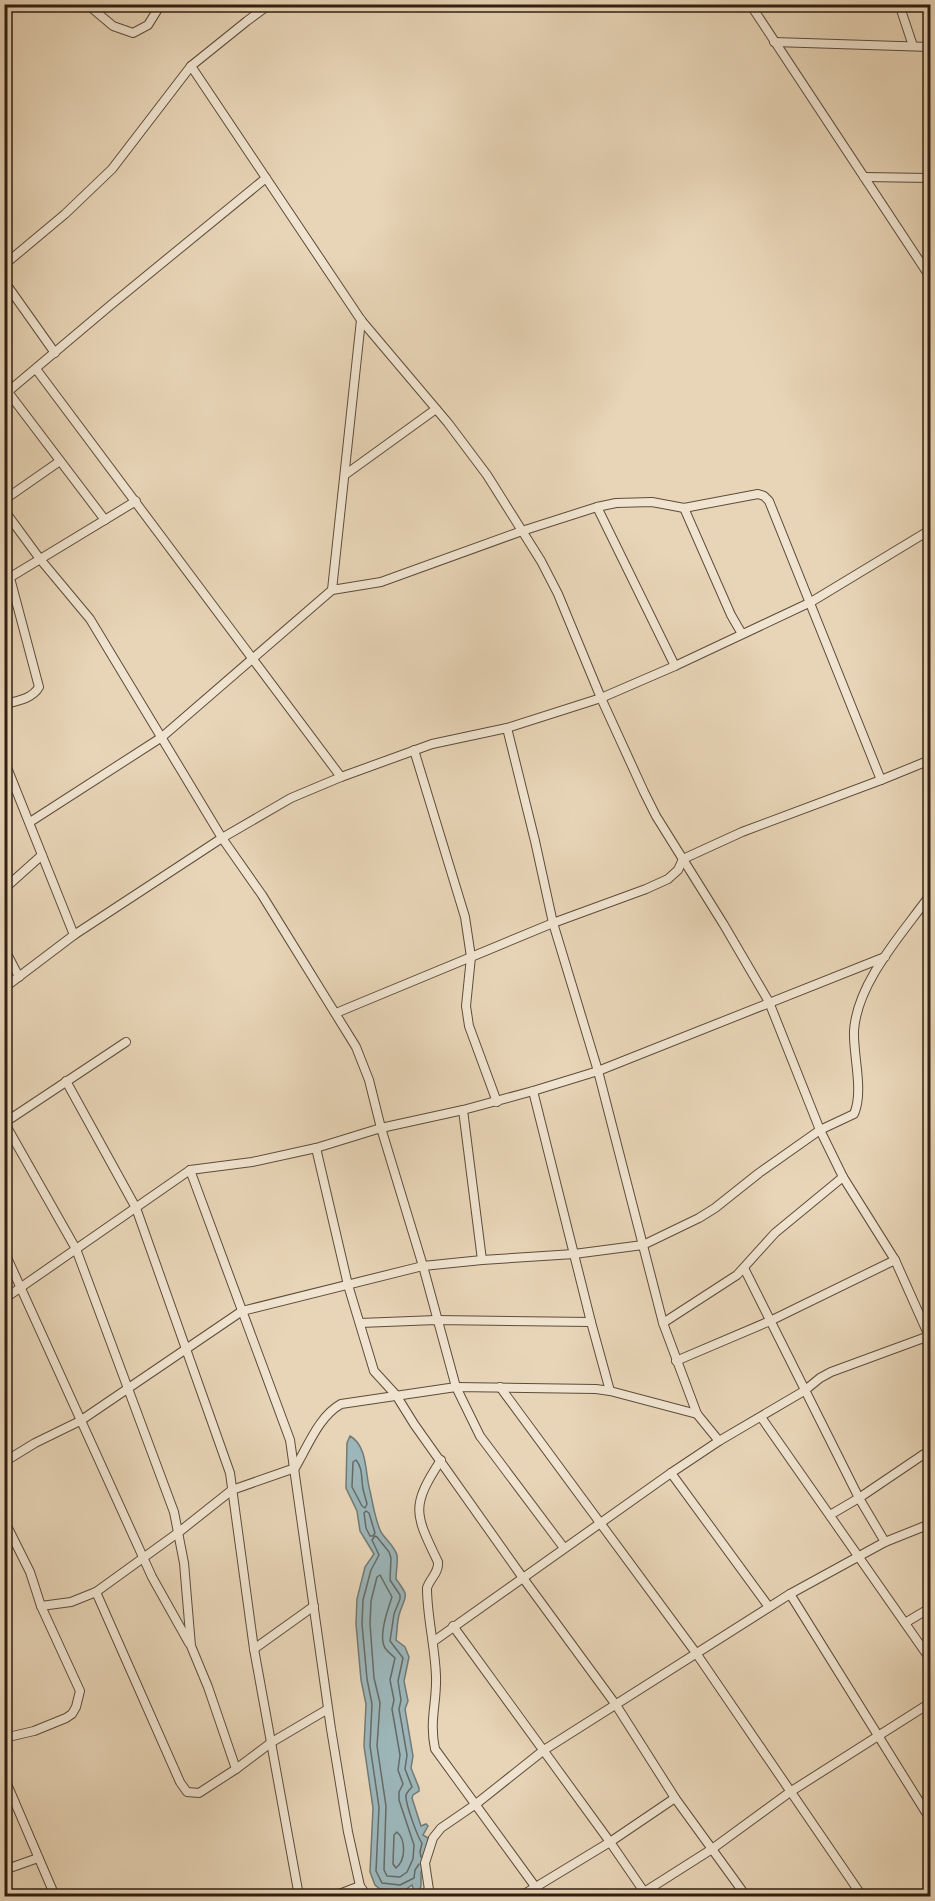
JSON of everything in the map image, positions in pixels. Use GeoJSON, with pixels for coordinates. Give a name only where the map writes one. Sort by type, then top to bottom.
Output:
{"type":"FeatureCollection","features":[{"type":"Feature","properties":{"kind":"street"},"geometry":{"type":"LineString","coordinates":[[87,4],[113,26],[133,33],[148,25],[161,4]]}},
{"type":"Feature","properties":{"kind":"street"},"geometry":{"type":"LineString","coordinates":[[4,265],[112,169],[191,66],[270,4]]}},
{"type":"Feature","properties":{"kind":"street"},"geometry":{"type":"LineString","coordinates":[[750,4],[930,277]]}},
{"type":"Feature","properties":{"kind":"street"},"geometry":{"type":"LineString","coordinates":[[899,4],[913,46]]}},
{"type":"Feature","properties":{"kind":"street"},"geometry":{"type":"LineString","coordinates":[[774,42],[930,47]]}},
{"type":"Feature","properties":{"kind":"street"},"geometry":{"type":"LineString","coordinates":[[191,66],[361,320],[487,474],[541,561],[558,594],[601,698],[644,792],[769,1002],[820,1130],[843,1177],[895,1260],[930,1339],[831,1372],[671,1473],[434,1641]]}},
{"type":"Feature","properties":{"kind":"street"},"geometry":{"type":"LineString","coordinates":[[864,177],[930,178]]}},
{"type":"Feature","properties":{"kind":"street"},"geometry":{"type":"LineString","coordinates":[[105,520],[7,394],[266,178]]}},
{"type":"Feature","properties":{"kind":"street"},"geometry":{"type":"LineString","coordinates":[[4,281],[55,353]]}},
{"type":"Feature","properties":{"kind":"street"},"geometry":{"type":"LineString","coordinates":[[332,590],[361,320]]}},
{"type":"Feature","properties":{"kind":"street"},"geometry":{"type":"LineString","coordinates":[[36,369],[341,777]]}},
{"type":"Feature","properties":{"kind":"street"},"geometry":{"type":"LineString","coordinates":[[346,474],[436,409]]}},
{"type":"Feature","properties":{"kind":"street"},"geometry":{"type":"LineString","coordinates":[[4,500],[60,461]]}},
{"type":"Feature","properties":{"kind":"street"},"geometry":{"type":"LineString","coordinates":[[30,822],[162,737],[332,590],[381,582],[522,531],[597,507],[616,503],[652,502],[684,508],[758,494],[769,501],[881,780]]}},
{"type":"Feature","properties":{"kind":"street"},"geometry":{"type":"LineString","coordinates":[[4,704],[30,696],[39,687],[7,580],[136,501]]}},
{"type":"Feature","properties":{"kind":"street"},"geometry":{"type":"LineString","coordinates":[[597,507],[675,666]]}},
{"type":"Feature","properties":{"kind":"street"},"geometry":{"type":"LineString","coordinates":[[684,508],[731,615],[742,634]]}},
{"type":"Feature","properties":{"kind":"street"},"geometry":{"type":"LineString","coordinates":[[4,510],[40,559],[90,619],[222,838],[262,895],[356,1047],[369,1080],[456,1387],[480,1436],[564,1548]]}},
{"type":"Feature","properties":{"kind":"street"},"geometry":{"type":"LineString","coordinates":[[4,988],[74,935],[222,838],[291,798],[432,744],[507,728],[601,698],[675,666],[810,602],[930,530]]}},
{"type":"Feature","properties":{"kind":"street"},"geometry":{"type":"LineString","coordinates":[[507,728],[553,923],[598,1071],[663,1323],[697,1414],[719,1441]]}},
{"type":"Feature","properties":{"kind":"street"},"geometry":{"type":"LineString","coordinates":[[414,750],[465,917],[471,957],[466,1006],[469,1026],[497,1102]]}},
{"type":"Feature","properties":{"kind":"street"},"geometry":{"type":"LineString","coordinates":[[4,760],[74,935]]}},
{"type":"Feature","properties":{"kind":"street"},"geometry":{"type":"LineString","coordinates":[[336,1013],[553,923],[646,889],[668,879],[678,870],[683,859],[742,832],[930,760]]}},
{"type":"Feature","properties":{"kind":"street"},"geometry":{"type":"LineString","coordinates":[[4,889],[42,855]]}},
{"type":"Feature","properties":{"kind":"street"},"geometry":{"type":"LineString","coordinates":[[4,1462],[34,1443],[80,1421],[242,1311],[423,1266],[574,1254],[643,1245],[699,1218],[820,1130],[854,1114],[857,1107],[854,1028],[861,1000],[885,957],[930,895]]}},
{"type":"Feature","properties":{"kind":"street"},"geometry":{"type":"LineString","coordinates":[[4,948],[19,977]]}},
{"type":"Feature","properties":{"kind":"street"},"geometry":{"type":"LineString","coordinates":[[4,1299],[190,1170],[252,1162],[316,1148],[381,1128],[497,1102],[533,1091],[598,1071],[885,957]]}},
{"type":"Feature","properties":{"kind":"street"},"geometry":{"type":"LineString","coordinates":[[126,1042],[5,1122],[76,1249],[174,1512],[188,1596],[191,1646]]}},
{"type":"Feature","properties":{"kind":"street"},"geometry":{"type":"LineString","coordinates":[[66,1081],[136,1208],[230,1473],[254,1649],[299,1896]]}},
{"type":"Feature","properties":{"kind":"street"},"geometry":{"type":"LineString","coordinates":[[533,1091],[610,1391]]}},
{"type":"Feature","properties":{"kind":"street"},"geometry":{"type":"LineString","coordinates":[[463,1110],[482,1260]]}},
{"type":"Feature","properties":{"kind":"street"},"geometry":{"type":"LineString","coordinates":[[316,1148],[348,1285],[374,1371],[396,1395],[523,1578],[616,1705],[675,1798],[746,1896]]}},
{"type":"Feature","properties":{"kind":"street"},"geometry":{"type":"LineString","coordinates":[[190,1170],[290,1440],[348,1833],[360,1886],[367,1896]]}},
{"type":"Feature","properties":{"kind":"street"},"geometry":{"type":"LineString","coordinates":[[663,1323],[737,1275],[775,1233],[843,1177]]}},
{"type":"Feature","properties":{"kind":"street"},"geometry":{"type":"LineString","coordinates":[[4,1251],[143,1557],[191,1646],[208,1687],[236,1769]]}},
{"type":"Feature","properties":{"kind":"street"},"geometry":{"type":"LineString","coordinates":[[676,1361],[770,1321],[895,1260]]}},
{"type":"Feature","properties":{"kind":"street"},"geometry":{"type":"LineString","coordinates":[[744,1268],[859,1498],[885,1542]]}},
{"type":"Feature","properties":{"kind":"street"},"geometry":{"type":"LineString","coordinates":[[360,1323],[436,1320],[591,1322]]}},
{"type":"Feature","properties":{"kind":"street"},"geometry":{"type":"LineString","coordinates":[[41,1606],[71,1602],[96,1592],[232,1490],[295,1468],[322,1421],[341,1404],[456,1387],[596,1389],[697,1414]]}},
{"type":"Feature","properties":{"kind":"street"},"geometry":{"type":"LineString","coordinates":[[500,1387],[696,1653],[862,1896]]}},
{"type":"Feature","properties":{"kind":"street"},"geometry":{"type":"LineString","coordinates":[[761,1417],[930,1659]]}},
{"type":"Feature","properties":{"kind":"street"},"geometry":{"type":"LineString","coordinates":[[830,1515],[930,1450]]}},
{"type":"Feature","properties":{"kind":"street"},"geometry":{"type":"LineString","coordinates":[[441,1460],[427,1481],[418,1509],[419,1520],[438,1562],[438,1568],[427,1588],[436,1678],[431,1723],[435,1749],[542,1896]]}},
{"type":"Feature","properties":{"kind":"street"},"geometry":{"type":"LineString","coordinates":[[671,1473],[769,1607]]}},
{"type":"Feature","properties":{"kind":"street"},"geometry":{"type":"LineString","coordinates":[[4,1520],[30,1572],[41,1606],[80,1691],[80,1699],[72,1714],[66,1718],[34,1731],[4,1738]]}},
{"type":"Feature","properties":{"kind":"street"},"geometry":{"type":"LineString","coordinates":[[421,1896],[431,1893],[425,1863],[433,1838],[441,1828],[544,1750],[790,1594],[885,1542],[930,1524]]}},
{"type":"Feature","properties":{"kind":"street"},"geometry":{"type":"LineString","coordinates":[[96,1592],[180,1782],[187,1792],[199,1793],[272,1742],[328,1709]]}},
{"type":"Feature","properties":{"kind":"street"},"geometry":{"type":"LineString","coordinates":[[790,1594],[930,1819]]}},
{"type":"Feature","properties":{"kind":"street"},"geometry":{"type":"LineString","coordinates":[[254,1649],[314,1606]]}},
{"type":"Feature","properties":{"kind":"street"},"geometry":{"type":"LineString","coordinates":[[905,1623],[930,1608]]}},
{"type":"Feature","properties":{"kind":"street"},"geometry":{"type":"LineString","coordinates":[[453,1626],[610,1842],[643,1895],[712,1849],[790,1792],[930,1703]]}},
{"type":"Feature","properties":{"kind":"street"},"geometry":{"type":"LineString","coordinates":[[4,1777],[55,1896]]}},
{"type":"Feature","properties":{"kind":"street"},"geometry":{"type":"LineString","coordinates":[[521,1896],[610,1842],[675,1798]]}},
{"type":"Feature","properties":{"kind":"street"},"geometry":{"type":"LineString","coordinates":[[4,1870],[38,1858]]}},
{"type":"Feature","properties":{"kind":"street"},"geometry":{"type":"LineString","coordinates":[[334,1896],[360,1886]]}},
{"type":"Feature","properties":{"kind":"water"},"geometry":{"type":"Polygon","coordinates":[[[350,1436],[360,1446],[363,1453],[377,1522],[397,1555],[396,1579],[405,1594],[398,1618],[396,1640],[405,1647],[409,1657],[404,1681],[408,1701],[405,1709],[413,1756],[411,1768],[419,1788],[412,1798],[421,1826],[426,1824],[428,1826],[423,1835],[428,1838],[430,1860],[421,1872],[419,1891],[414,1891],[412,1885],[401,1896],[398,1896],[396,1890],[380,1889],[375,1885],[370,1872],[373,1808],[364,1746],[366,1704],[361,1680],[356,1624],[357,1599],[365,1567],[374,1554],[360,1531],[357,1511],[346,1488],[347,1443],[350,1436]]]}}]}
